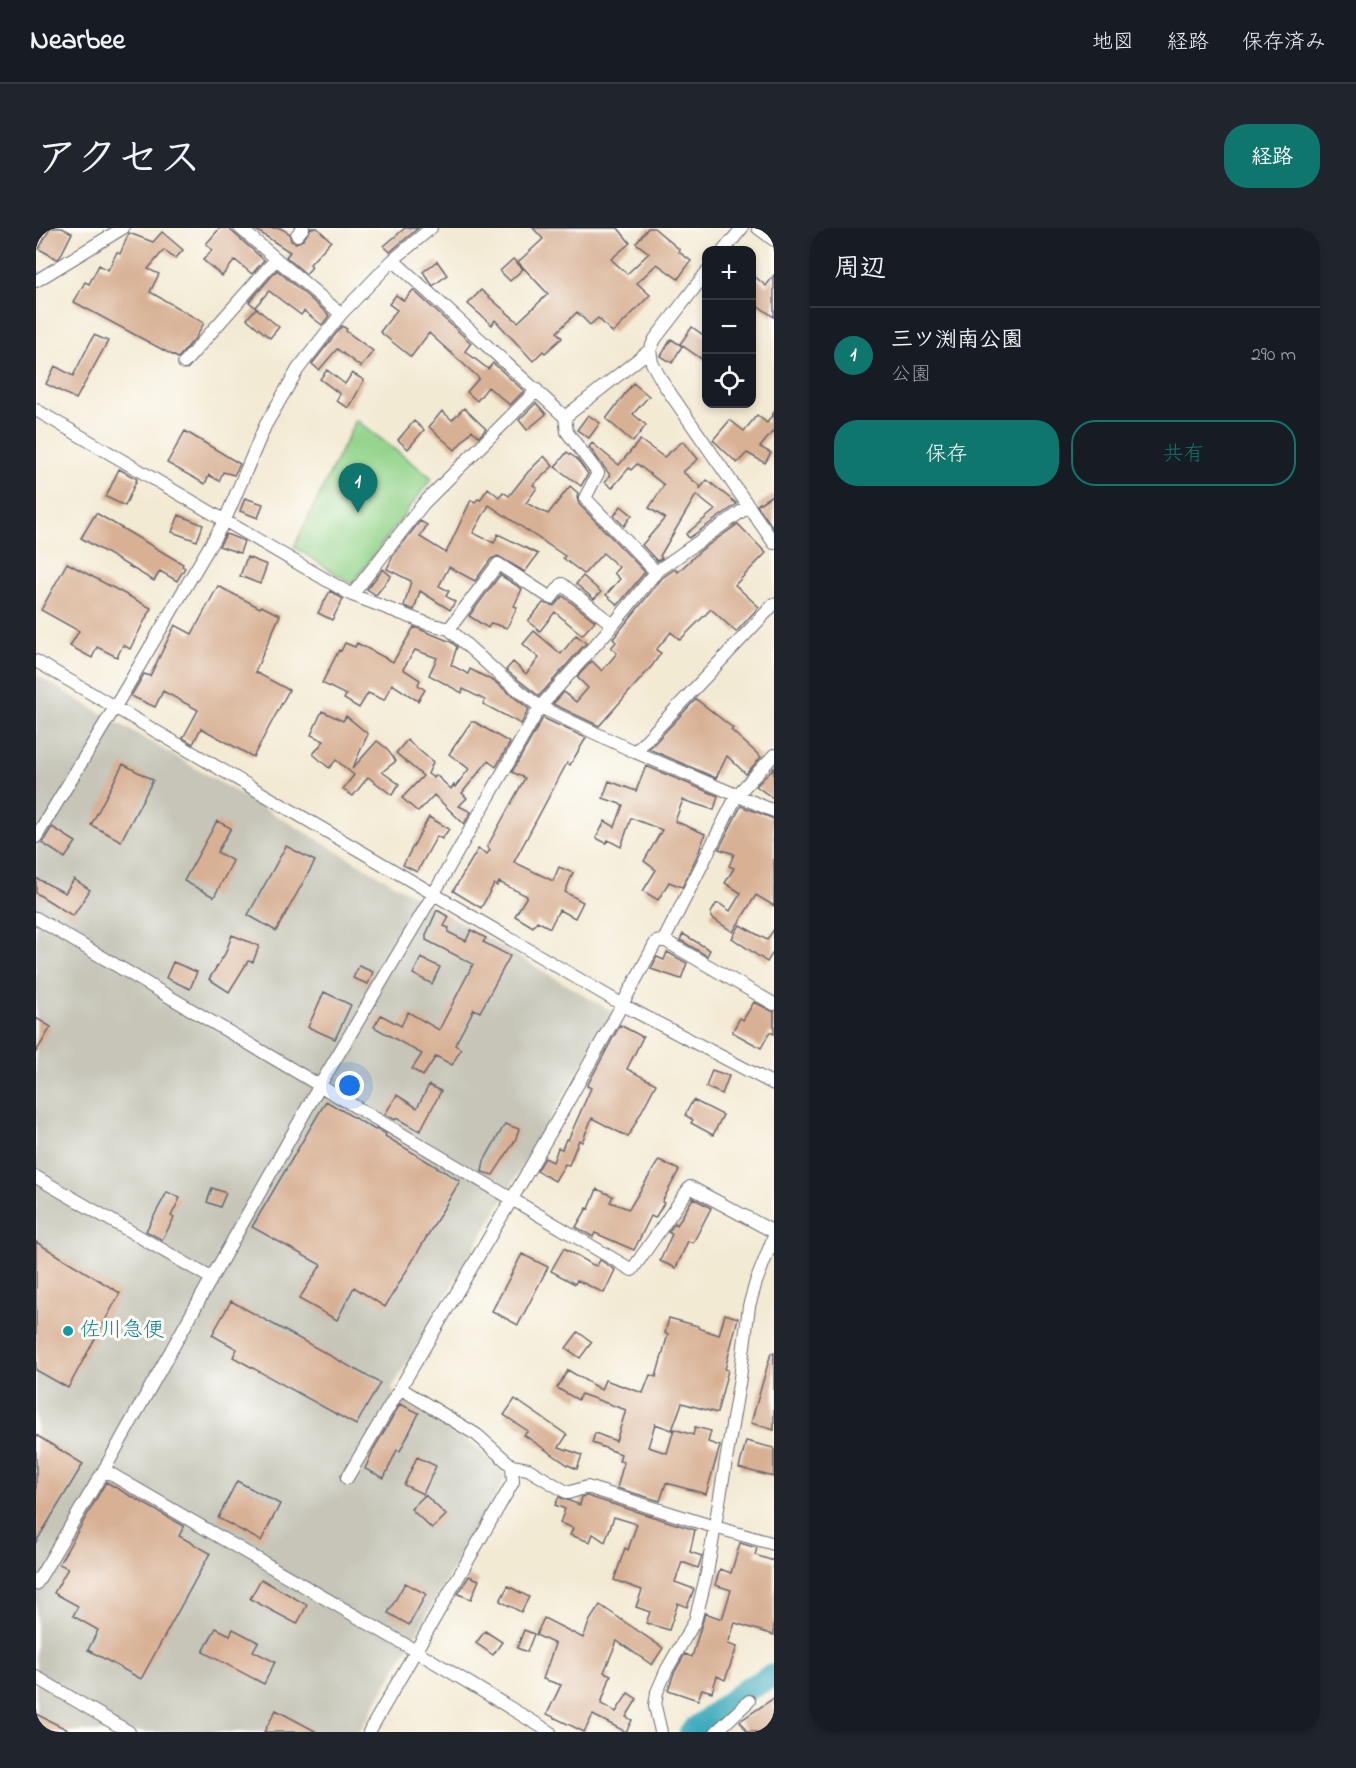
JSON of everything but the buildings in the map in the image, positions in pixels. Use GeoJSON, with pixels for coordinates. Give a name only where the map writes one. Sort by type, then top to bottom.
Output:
{"type":"FeatureCollection","features":[{"type":"Feature","properties":{"kind":"street"},"geometry":{"type":"LineString","coordinates":[[36,281],[123,228]]}},
{"type":"Feature","properties":{"kind":"street"},"geometry":{"type":"LineString","coordinates":[[240,228],[341,314]]}},
{"type":"Feature","properties":{"kind":"street"},"geometry":{"type":"LineString","coordinates":[[36,837],[225,520],[265,426],[298,369],[341,314],[393,260],[431,228]]}},
{"type":"Feature","properties":{"kind":"street"},"geometry":{"type":"LineString","coordinates":[[727,246],[742,228]]}},
{"type":"Feature","properties":{"kind":"street"},"geometry":{"type":"LineString","coordinates":[[758,228],[774,240]]}},
{"type":"Feature","properties":{"kind":"street"},"geometry":{"type":"LineString","coordinates":[[184,363],[276,259]]}},
{"type":"Feature","properties":{"kind":"street"},"geometry":{"type":"LineString","coordinates":[[393,260],[565,417],[567,432],[598,473],[585,498],[656,572]]}},
{"type":"Feature","properties":{"kind":"street"},"geometry":{"type":"LineString","coordinates":[[565,417],[650,350],[655,339],[702,278]]}},
{"type":"Feature","properties":{"kind":"street"},"geometry":{"type":"LineString","coordinates":[[650,350],[652,363],[663,383],[774,543]]}},
{"type":"Feature","properties":{"kind":"street"},"geometry":{"type":"LineString","coordinates":[[352,595],[423,504],[537,390]]}},
{"type":"Feature","properties":{"kind":"street"},"geometry":{"type":"LineString","coordinates":[[36,410],[352,595],[426,623],[449,629],[503,678],[540,707],[635,752],[774,811]]}},
{"type":"Feature","properties":{"kind":"street"},"geometry":{"type":"LineString","coordinates":[[36,1584],[104,1470],[320,1085],[540,707],[613,625],[656,572],[749,506]]}},
{"type":"Feature","properties":{"kind":"street"},"geometry":{"type":"LineString","coordinates":[[449,629],[498,564],[551,598],[562,584],[613,625]]}},
{"type":"Feature","properties":{"kind":"street"},"geometry":{"type":"LineString","coordinates":[[635,752],[774,604]]}},
{"type":"Feature","properties":{"kind":"street"},"geometry":{"type":"LineString","coordinates":[[36,661],[622,1005],[774,1084]]}},
{"type":"Feature","properties":{"kind":"street"},"geometry":{"type":"LineString","coordinates":[[664,940],[736,795],[774,755]]}},
{"type":"Feature","properties":{"kind":"street"},"geometry":{"type":"LineString","coordinates":[[36,918],[632,1270],[690,1187],[774,1234],[749,1306],[738,1389],[707,1573],[695,1621],[667,1669],[657,1692],[655,1706],[662,1732]]}},
{"type":"Feature","properties":{"kind":"street"},"geometry":{"type":"LineString","coordinates":[[347,1478],[512,1198],[656,942],[664,940],[774,1004]]}},
{"type":"Feature","properties":{"kind":"street"},"geometry":{"type":"LineString","coordinates":[[36,1177],[211,1278]]}},
{"type":"Feature","properties":{"kind":"street"},"geometry":{"type":"LineString","coordinates":[[400,1388],[477,1435],[512,1466],[528,1470],[568,1493],[587,1487],[774,1544]]}},
{"type":"Feature","properties":{"kind":"street"},"geometry":{"type":"LineString","coordinates":[[369,1732],[513,1482],[512,1466]]}},
{"type":"Feature","properties":{"kind":"street"},"geometry":{"type":"LineString","coordinates":[[104,1470],[416,1651],[550,1732]]}},
{"type":"Feature","properties":{"kind":"street"},"geometry":{"type":"LineString","coordinates":[[36,1677],[129,1732]]}},
{"type":"Feature","properties":{"kind":"street"},"geometry":{"type":"LineString","coordinates":[[716,1732],[749,1701]]}},
{"type":"Feature","properties":{"kind":"shaded area"},"geometry":{"type":"Polygon","coordinates":[[[36,675],[613,1012],[392,1388],[397,1402],[404,1400],[471,1443],[504,1472],[505,1479],[359,1732],[36,1732],[36,675]]]}},
{"type":"Feature","properties":{"kind":"green space"},"geometry":{"type":"Polygon","coordinates":[[[356,420],[432,478],[352,584],[294,547],[356,420]]]}},
{"type":"Feature","properties":{"kind":"waterway"},"geometry":{"type":"LineString","coordinates":[[691,1732],[747,1689],[774,1675]]}},
{"type":"Feature","properties":{"kind":"place","name":"三ツ渕南公園"},"geometry":{"type":"Point","coordinates":[358,513]}},
{"type":"Feature","properties":{"kind":"place","name":"佐川急便"},"geometry":{"type":"Point","coordinates":[68,1331]}}]}
